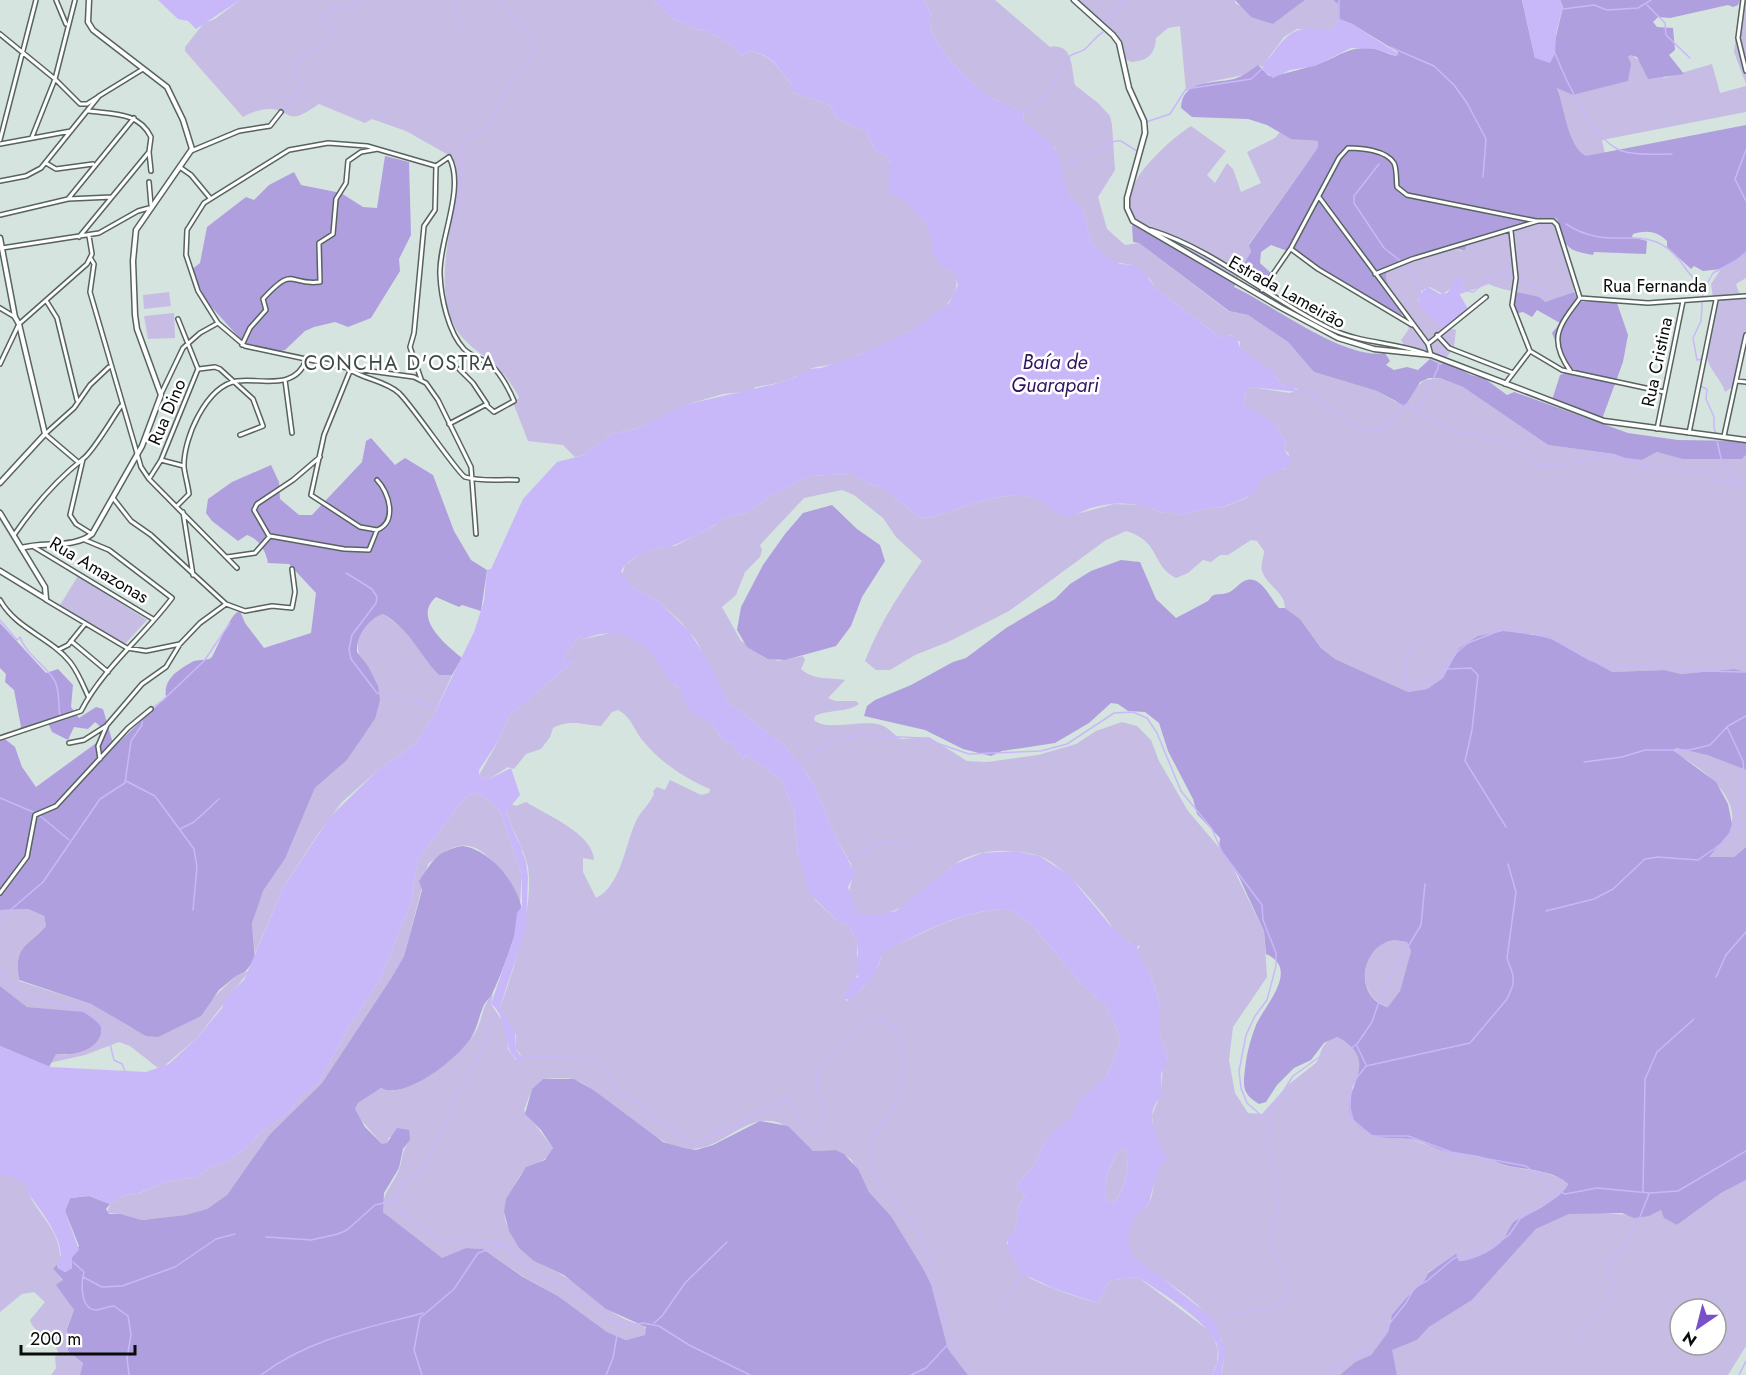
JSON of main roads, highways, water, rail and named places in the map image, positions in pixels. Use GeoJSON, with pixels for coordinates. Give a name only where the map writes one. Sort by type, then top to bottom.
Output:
{"type":"FeatureCollection","features":[{"type":"Feature","properties":{"kind":"water"},"geometry":{"type":"Polygon","coordinates":[[[158,0],[240,0],[196,29],[188,21],[178,19],[158,0]]]}},
{"type":"Feature","properties":{"kind":"water","name":"Baía de Guarapari"},"geometry":{"type":"Polygon","coordinates":[[[653,0],[924,0],[931,14],[930,24],[934,35],[951,61],[985,93],[1023,113],[1024,122],[1053,146],[1060,161],[1066,186],[1075,202],[1083,209],[1091,242],[1107,257],[1120,264],[1135,265],[1145,273],[1156,289],[1221,338],[1229,335],[1237,339],[1240,347],[1277,375],[1275,377],[1286,387],[1291,386],[1299,392],[1251,387],[1246,390],[1244,404],[1278,425],[1279,433],[1286,441],[1284,449],[1292,462],[1283,469],[1261,478],[1252,494],[1221,508],[1215,507],[1179,515],[1169,511],[1162,513],[1136,505],[1118,504],[1091,508],[1064,517],[1034,498],[1007,496],[927,518],[919,517],[881,487],[869,484],[852,474],[809,476],[773,495],[748,512],[723,518],[714,526],[688,539],[640,555],[621,571],[632,587],[657,600],[689,631],[710,664],[728,702],[783,744],[801,765],[815,787],[837,840],[855,873],[848,887],[857,913],[876,915],[896,911],[955,864],[982,853],[1016,851],[1039,856],[1068,874],[1110,925],[1130,944],[1138,942],[1137,951],[1150,973],[1160,1004],[1160,1033],[1168,1059],[1161,1074],[1162,1096],[1156,1104],[1152,1120],[1167,1159],[1157,1172],[1149,1203],[1134,1218],[1127,1243],[1134,1256],[1216,1323],[1222,1343],[1226,1346],[1221,1375],[1212,1375],[1217,1362],[1218,1348],[1215,1339],[1207,1329],[1184,1309],[1139,1278],[1109,1281],[1098,1303],[1055,1289],[1021,1273],[1008,1248],[1008,1237],[1015,1231],[1019,1204],[1025,1196],[1017,1187],[1018,1184],[1036,1163],[1045,1140],[1073,1115],[1079,1100],[1107,1076],[1118,1049],[1119,1034],[1106,1006],[1080,982],[1032,925],[1009,909],[976,913],[943,923],[883,952],[875,975],[850,1000],[845,999],[845,993],[850,989],[850,980],[858,977],[858,943],[848,925],[836,920],[810,894],[798,854],[794,811],[781,779],[746,755],[743,759],[732,744],[722,739],[711,723],[690,712],[680,688],[671,683],[670,677],[667,678],[652,655],[644,646],[623,635],[598,635],[584,639],[580,636],[564,656],[566,661],[573,657],[575,660],[509,716],[499,740],[479,770],[479,775],[489,779],[511,768],[520,795],[506,812],[526,861],[528,877],[526,928],[500,1007],[515,1032],[516,1049],[523,1060],[521,1062],[510,1050],[501,1017],[491,1004],[514,937],[517,913],[522,906],[522,875],[500,811],[485,797],[473,793],[465,798],[418,859],[411,903],[380,979],[346,1032],[319,1083],[303,1095],[288,1113],[259,1134],[250,1145],[224,1163],[211,1167],[197,1177],[169,1181],[137,1194],[124,1195],[110,1204],[89,1196],[70,1198],[65,1211],[79,1250],[72,1257],[72,1268],[65,1272],[58,1268],[60,1247],[56,1237],[26,1190],[27,1186],[13,1177],[0,1175],[0,1046],[51,1067],[146,1072],[169,1064],[197,1038],[222,1008],[225,998],[244,980],[283,888],[330,817],[377,771],[415,744],[434,714],[474,632],[484,601],[487,570],[491,569],[523,499],[557,462],[584,455],[611,434],[636,429],[684,405],[775,384],[796,377],[807,369],[821,368],[859,355],[909,332],[949,303],[958,285],[954,273],[940,265],[932,253],[932,239],[924,221],[902,198],[890,195],[889,158],[874,149],[867,132],[837,119],[830,105],[792,92],[792,85],[769,58],[748,51],[742,56],[733,46],[704,29],[698,30],[673,19],[653,0]],[[1124,1148],[1117,1151],[1106,1180],[1106,1199],[1113,1204],[1121,1192],[1126,1177],[1124,1148]]]}},
{"type":"Feature","properties":{"kind":"water"},"geometry":{"type":"Polygon","coordinates":[[[1522,0],[1560,0],[1563,7],[1556,34],[1555,54],[1550,63],[1535,58],[1522,0]]]}},
{"type":"Feature","properties":{"kind":"water"},"geometry":{"type":"Polygon","coordinates":[[[1339,19],[1352,24],[1399,54],[1396,56],[1376,49],[1351,48],[1315,66],[1290,70],[1273,78],[1264,71],[1264,63],[1290,34],[1311,28],[1331,30],[1339,19]]]}},
{"type":"Feature","properties":{"kind":"water"},"geometry":{"type":"Polygon","coordinates":[[[1459,276],[1464,278],[1460,295],[1468,309],[1445,328],[1424,310],[1418,296],[1428,287],[1440,294],[1447,293],[1459,276]]]}},
{"type":"Feature","properties":{"kind":"waterway"},"geometry":{"type":"LineString","coordinates":[[282,112],[293,99],[302,82],[295,70],[296,63],[332,34],[332,25],[323,20],[329,9],[351,8],[358,0]]}},
{"type":"Feature","properties":{"kind":"waterway"},"geometry":{"type":"LineString","coordinates":[[451,0],[462,26]]}},
{"type":"Feature","properties":{"kind":"waterway"},"geometry":{"type":"LineString","coordinates":[[454,234],[451,227],[464,167],[460,156],[461,146],[466,138],[492,123],[510,85],[535,51],[528,34],[499,0]]}},
{"type":"Feature","properties":{"kind":"waterway"},"geometry":{"type":"LineString","coordinates":[[1112,27],[1112,15],[1125,0]]}},
{"type":"Feature","properties":{"kind":"waterway"},"geometry":{"type":"LineString","coordinates":[[1339,0],[1339,20]]}},
{"type":"Feature","properties":{"kind":"waterway"},"geometry":{"type":"LineString","coordinates":[[1563,9],[1594,5],[1607,10],[1638,8],[1651,0]]}},
{"type":"Feature","properties":{"kind":"waterway"},"geometry":{"type":"LineString","coordinates":[[1647,5],[1665,23],[1666,35],[1690,58]]}},
{"type":"Feature","properties":{"kind":"waterway"},"geometry":{"type":"LineString","coordinates":[[1021,112],[1038,103],[1070,56],[1084,49],[1103,32]]}},
{"type":"Feature","properties":{"kind":"waterway"},"geometry":{"type":"LineString","coordinates":[[1390,47],[1434,66],[1454,85],[1467,103],[1486,139],[1483,177]]}},
{"type":"Feature","properties":{"kind":"waterway"},"geometry":{"type":"LineString","coordinates":[[1555,53],[1591,123],[1611,145],[1634,154],[1672,154]]}},
{"type":"Feature","properties":{"kind":"waterway"},"geometry":{"type":"LineString","coordinates":[[1146,122],[1170,114],[1186,89],[1251,79],[1263,68]]}},
{"type":"Feature","properties":{"kind":"waterway"},"geometry":{"type":"LineString","coordinates":[[1060,168],[1115,141],[1121,141],[1137,151],[1143,129]]}},
{"type":"Feature","properties":{"kind":"waterway"},"geometry":{"type":"LineString","coordinates":[[1746,150],[1735,179],[1746,201]]}},
{"type":"Feature","properties":{"kind":"waterway"},"geometry":{"type":"LineString","coordinates":[[1379,164],[1354,196],[1354,203],[1384,248],[1407,266],[1424,291]]}},
{"type":"Feature","properties":{"kind":"waterway"},"geometry":{"type":"LineString","coordinates":[[1566,224],[1584,233],[1601,237],[1645,239],[1659,243],[1672,252],[1703,290]]}},
{"type":"Feature","properties":{"kind":"waterway"},"geometry":{"type":"LineString","coordinates":[[1702,362],[1701,359],[1697,360],[1693,338],[1701,321],[1703,291],[1713,273],[1737,260],[1746,252]]}},
{"type":"Feature","properties":{"kind":"waterway"},"geometry":{"type":"LineString","coordinates":[[1462,290],[1473,292],[1503,270],[1514,274]]}},
{"type":"Feature","properties":{"kind":"waterway"},"geometry":{"type":"LineString","coordinates":[[1518,278],[1555,296]]}},
{"type":"Feature","properties":{"kind":"waterway"},"geometry":{"type":"LineString","coordinates":[[1419,409],[1438,368],[1441,347],[1449,328]]}},
{"type":"Feature","properties":{"kind":"waterway"},"geometry":{"type":"LineString","coordinates":[[1214,334],[1224,336]]}},
{"type":"Feature","properties":{"kind":"waterway"},"geometry":{"type":"LineString","coordinates":[[1281,385],[1304,389],[1353,424],[1374,431],[1384,429],[1406,404],[1450,429],[1513,445],[1539,467],[1566,465],[1594,456],[1609,457],[1667,469],[1703,470],[1715,480],[1746,485]]}},
{"type":"Feature","properties":{"kind":"waterway"},"geometry":{"type":"LineString","coordinates":[[1700,386],[1707,389],[1706,399],[1714,417],[1722,463],[1740,484]]}},
{"type":"Feature","properties":{"kind":"waterway"},"geometry":{"type":"LineString","coordinates":[[346,573],[372,589],[377,597],[376,603],[352,635],[349,649],[351,659],[377,693],[439,707]]}},
{"type":"Feature","properties":{"kind":"waterway"},"geometry":{"type":"LineString","coordinates":[[0,620],[17,640],[20,637],[26,648],[53,678],[58,691],[60,716]]}},
{"type":"Feature","properties":{"kind":"waterway"},"geometry":{"type":"LineString","coordinates":[[152,708],[204,661],[230,623]]}},
{"type":"Feature","properties":{"kind":"waterway"},"geometry":{"type":"LineString","coordinates":[[1410,647],[1403,684],[1409,689],[1440,676],[1457,652],[1468,643],[1509,627],[1553,639],[1590,660],[1613,667],[1675,667],[1701,671],[1746,672]]}},
{"type":"Feature","properties":{"kind":"waterway"},"geometry":{"type":"LineString","coordinates":[[1447,669],[1471,668],[1478,675],[1472,730],[1465,761],[1506,827]]}},
{"type":"Feature","properties":{"kind":"waterway"},"geometry":{"type":"LineString","coordinates":[[800,765],[804,759],[837,738],[860,735],[922,738],[969,754],[1041,751],[1067,744],[1114,713],[1133,712],[1147,718],[1157,733],[1181,791],[1212,829],[1222,852],[1262,905],[1263,920],[1276,953],[1276,966],[1267,1000],[1255,1016],[1246,1035],[1239,1071],[1241,1088],[1247,1103],[1270,1123]]}},
{"type":"Feature","properties":{"kind":"waterway"},"geometry":{"type":"LineString","coordinates":[[1584,762],[1622,757],[1645,750],[1689,750],[1710,745],[1728,726],[1746,716]]}},
{"type":"Feature","properties":{"kind":"waterway"},"geometry":{"type":"LineString","coordinates":[[0,919],[43,882],[100,799],[125,783],[131,741],[142,725],[142,718]]}},
{"type":"Feature","properties":{"kind":"waterway"},"geometry":{"type":"LineString","coordinates":[[1546,911],[1594,899],[1613,889],[1645,859],[1658,857],[1698,860],[1724,842],[1736,826],[1744,773],[1743,761],[1727,727]]}},
{"type":"Feature","properties":{"kind":"waterway"},"geometry":{"type":"LineString","coordinates":[[126,781],[155,796],[194,849],[197,867],[193,910]]}},
{"type":"Feature","properties":{"kind":"waterway"},"geometry":{"type":"LineString","coordinates":[[0,798],[38,814],[69,840]]}},
{"type":"Feature","properties":{"kind":"waterway"},"geometry":{"type":"LineString","coordinates":[[180,829],[194,822],[219,799]]}},
{"type":"Feature","properties":{"kind":"waterway"},"geometry":{"type":"LineString","coordinates":[[1737,826],[1746,827]]}},
{"type":"Feature","properties":{"kind":"waterway"},"geometry":{"type":"LineString","coordinates":[[512,831],[522,850]]}},
{"type":"Feature","properties":{"kind":"waterway"},"geometry":{"type":"LineString","coordinates":[[846,860],[879,844],[895,843],[914,850]]}},
{"type":"Feature","properties":{"kind":"waterway"},"geometry":{"type":"LineString","coordinates":[[1508,864],[1516,892],[1507,958],[1513,975],[1513,985],[1507,999],[1470,1043],[1366,1066],[1351,1085],[1350,1108],[1353,1120],[1372,1136],[1408,1136],[1451,1152],[1526,1166],[1554,1189],[1565,1194],[1597,1188],[1649,1193],[1678,1191],[1746,1151]]}},
{"type":"Feature","properties":{"kind":"waterway"},"geometry":{"type":"LineString","coordinates":[[1216,1325],[1234,1313],[1270,1308],[1287,1300],[1288,1286],[1270,1240],[1278,1205],[1275,1186],[1276,1170],[1269,1151],[1270,1112],[1293,1076],[1329,1050],[1350,1049],[1357,1044],[1372,1022],[1384,987],[1421,925],[1425,884]]}},
{"type":"Feature","properties":{"kind":"waterway"},"geometry":{"type":"LineString","coordinates":[[1716,977],[1726,955],[1746,932]]}},
{"type":"Feature","properties":{"kind":"waterway"},"geometry":{"type":"LineString","coordinates":[[0,971],[12,986],[25,995],[82,1010],[95,1019],[108,1036],[114,1060],[122,1064],[125,1071]]}},
{"type":"Feature","properties":{"kind":"waterway"},"geometry":{"type":"LineString","coordinates":[[496,1015],[478,1058],[457,1095],[428,1161],[421,1170],[402,1184],[396,1200],[401,1211],[439,1240],[504,1243],[520,1262],[541,1275],[572,1289],[611,1320],[627,1326],[643,1323],[659,1326],[689,1345],[750,1375]]}},
{"type":"Feature","properties":{"kind":"waterway"},"geometry":{"type":"LineString","coordinates":[[1643,1192],[1645,1079],[1657,1052],[1694,1019]]}},
{"type":"Feature","properties":{"kind":"waterway"},"geometry":{"type":"LineString","coordinates":[[521,1056],[593,1058],[600,1063],[619,1093],[638,1102],[658,1123],[666,1124],[685,1141],[698,1143],[785,1100],[795,1105],[801,1125],[810,1131],[818,1131],[826,1110],[817,1081],[821,1063],[867,1020],[880,1020],[892,1026],[897,1032],[901,1046],[902,1079],[894,1103],[873,1137],[869,1149],[871,1166],[883,1187],[915,1226],[920,1236],[953,1343],[962,1360],[974,1375]]}},
{"type":"Feature","properties":{"kind":"waterway"},"geometry":{"type":"LineString","coordinates":[[1357,1046],[1366,1065]]}},
{"type":"Feature","properties":{"kind":"waterway"},"geometry":{"type":"LineString","coordinates":[[1324,1375],[1370,1348],[1406,1303],[1415,1287],[1427,1281],[1454,1258],[1483,1252],[1509,1235],[1520,1219],[1559,1193]]}},
{"type":"Feature","properties":{"kind":"waterway"},"geometry":{"type":"LineString","coordinates":[[1580,1337],[1586,1325],[1612,1301],[1609,1293],[1615,1282],[1609,1275],[1608,1262],[1620,1251],[1637,1224],[1649,1194]]}},
{"type":"Feature","properties":{"kind":"waterway"},"geometry":{"type":"LineString","coordinates":[[266,1237],[311,1240],[338,1234],[347,1230],[375,1205],[395,1200]]}},
{"type":"Feature","properties":{"kind":"waterway"},"geometry":{"type":"LineString","coordinates":[[83,1277],[102,1287],[122,1286],[175,1267],[216,1239],[235,1234]]}},
{"type":"Feature","properties":{"kind":"waterway"},"geometry":{"type":"LineString","coordinates":[[654,1323],[662,1316],[685,1283],[727,1242]]}},
{"type":"Feature","properties":{"kind":"waterway"},"geometry":{"type":"LineString","coordinates":[[422,1375],[414,1350],[420,1318],[454,1289],[478,1253],[505,1244]]}},
{"type":"Feature","properties":{"kind":"waterway"},"geometry":{"type":"LineString","coordinates":[[73,1262],[84,1272],[83,1294],[90,1308],[97,1310],[114,1306],[128,1316],[131,1335],[127,1358],[129,1375]]}},
{"type":"Feature","properties":{"kind":"waterway"},"geometry":{"type":"LineString","coordinates":[[1001,1313],[1023,1272]]}},
{"type":"Feature","properties":{"kind":"waterway"},"geometry":{"type":"LineString","coordinates":[[261,1375],[298,1352],[318,1344],[423,1313]]}},
{"type":"Feature","properties":{"kind":"waterway"},"geometry":{"type":"LineString","coordinates":[[606,1375],[613,1358],[619,1324]]}},
{"type":"Feature","properties":{"kind":"waterway"},"geometry":{"type":"LineString","coordinates":[[911,1375],[926,1368],[951,1341]]}},
{"type":"Feature","properties":{"kind":"waterway"},"geometry":{"type":"LineString","coordinates":[[1739,1375],[1746,1361]]}},
{"type":"Feature","properties":{"kind":"district","name":"CONCHA D'OSTRA"},"geometry":{"type":"Point","coordinates":[400,363]}}]}
